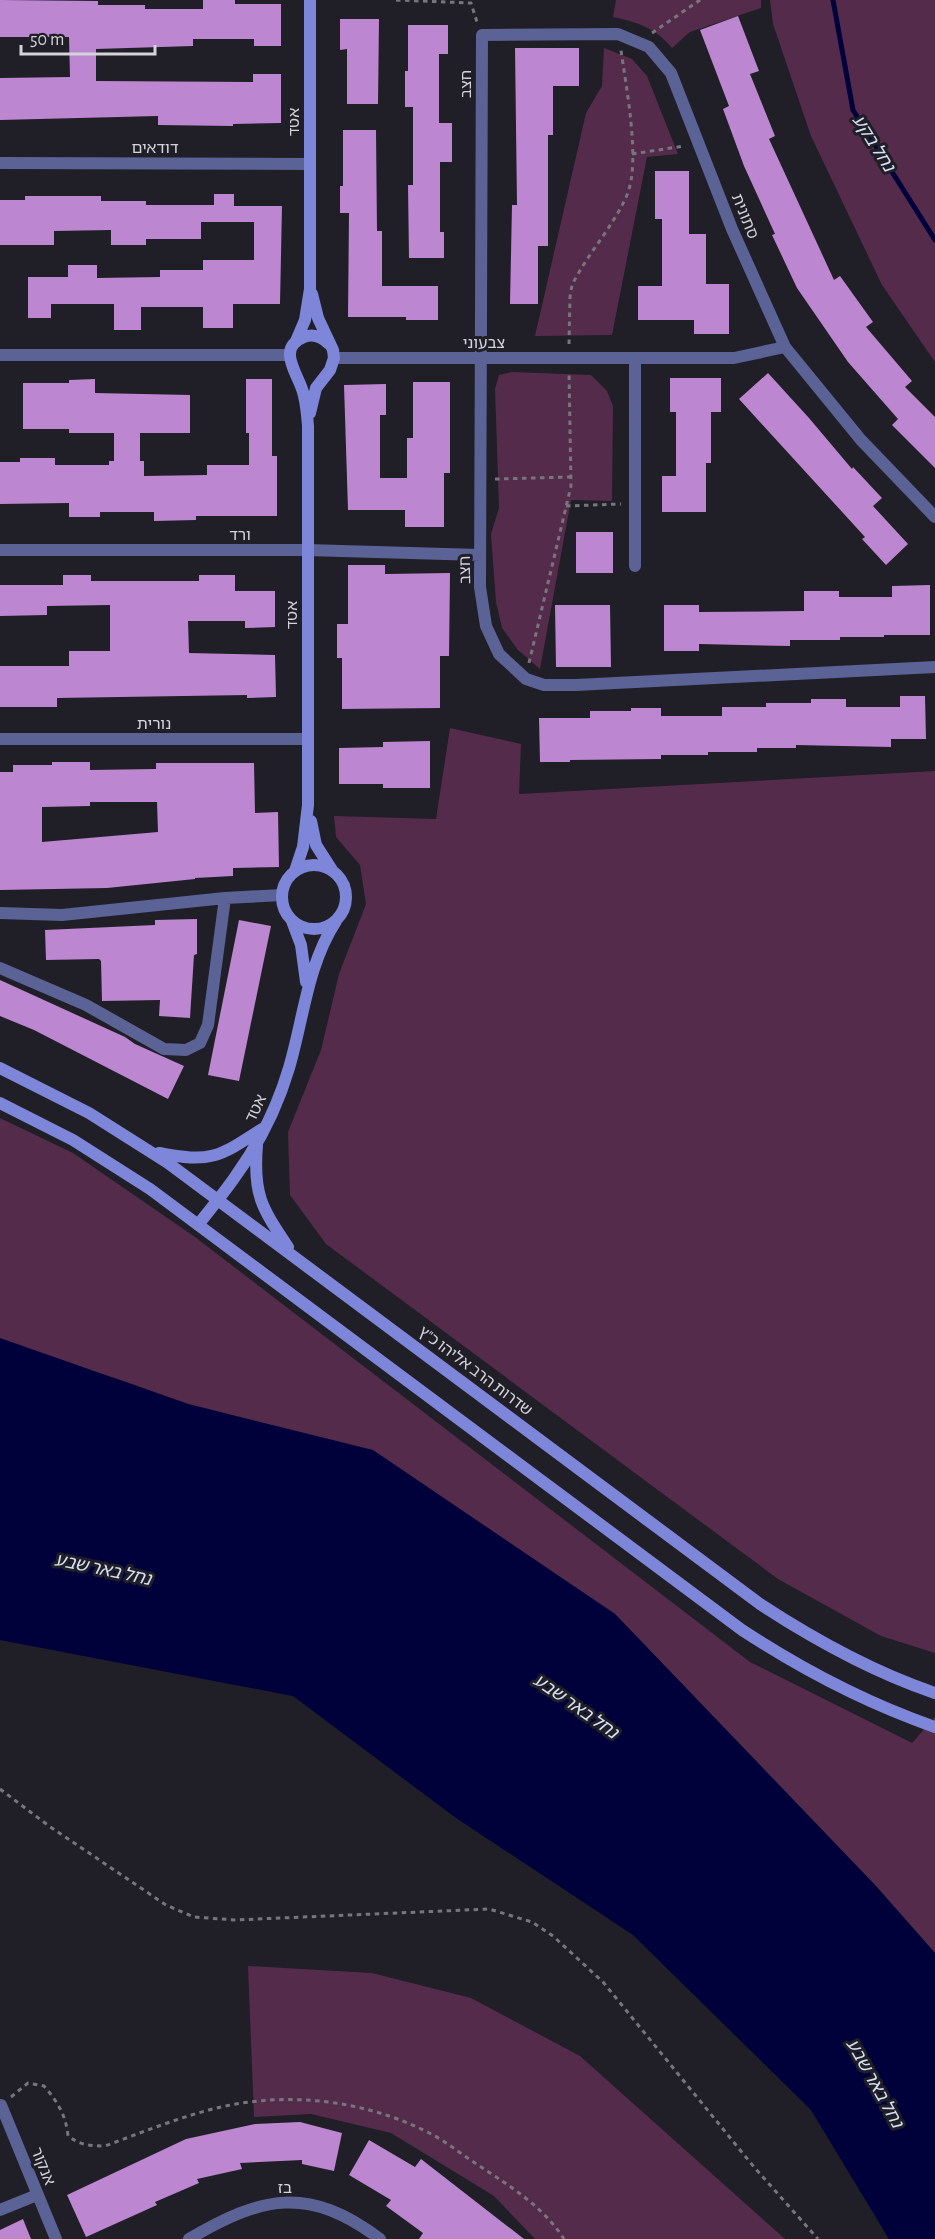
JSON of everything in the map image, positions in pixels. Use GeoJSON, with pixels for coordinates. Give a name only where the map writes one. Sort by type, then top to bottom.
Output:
{"type":"FeatureCollection","features":[{"type":"Feature","properties":{"kind":"street","name":"אטד"},"geometry":{"type":"LineString","coordinates":[[296,341],[305,320],[310,281],[310,0]]}},
{"type":"Feature","properties":{"kind":"street","name":"סתונית"},"geometry":{"type":"LineString","coordinates":[[482,35],[618,34],[649,48],[671,73],[732,229],[785,347],[861,440],[935,517]]}},
{"type":"Feature","properties":{"kind":"street","name":"חצב"},"geometry":{"type":"LineString","coordinates":[[482,35],[480,587],[486,626],[499,654],[526,679],[544,685],[935,667]]}},
{"type":"Feature","properties":{"kind":"street","name":"דודאים"},"geometry":{"type":"LineString","coordinates":[[0,163],[310,164]]}},
{"type":"Feature","properties":{"kind":"street","name":"אטד"},"geometry":{"type":"LineString","coordinates":[[310,281],[318,318],[329,344]]}},
{"type":"Feature","properties":{"kind":"street"},"geometry":{"type":"LineString","coordinates":[[317,335],[329,344],[334,358],[326,375],[313,380],[305,379],[294,370],[290,356],[296,341],[303,337],[317,335]]}},
{"type":"Feature","properties":{"kind":"street","name":"צבעוני"},"geometry":{"type":"LineString","coordinates":[[334,358],[734,358],[785,347]]}},
{"type":"Feature","properties":{"kind":"street"},"geometry":{"type":"LineString","coordinates":[[0,355],[290,356]]}},
{"type":"Feature","properties":{"kind":"street"},"geometry":{"type":"LineString","coordinates":[[635,358],[635,566]]}},
{"type":"Feature","properties":{"kind":"street","name":"אטד"},"geometry":{"type":"LineString","coordinates":[[294,370],[303,389],[308,426],[308,805],[303,847],[295,870]]}},
{"type":"Feature","properties":{"kind":"street","name":"אטד"},"geometry":{"type":"LineString","coordinates":[[308,426],[314,394],[326,375]]}},
{"type":"Feature","properties":{"kind":"street","name":"ורד"},"geometry":{"type":"LineString","coordinates":[[0,550],[307,550],[480,555]]}},
{"type":"Feature","properties":{"kind":"street","name":"נורית"},"geometry":{"type":"LineString","coordinates":[[0,740],[308,739]]}},
{"type":"Feature","properties":{"kind":"street","name":"אטד"},"geometry":{"type":"LineString","coordinates":[[308,805],[316,845],[333,871]]}},
{"type":"Feature","properties":{"kind":"street"},"geometry":{"type":"LineString","coordinates":[[314,865],[324,866],[333,871],[340,878],[345,893],[344,908],[336,921],[326,927],[316,929],[301,927],[292,921],[282,904],[282,895],[288,877],[295,870],[314,865]]}},
{"type":"Feature","properties":{"kind":"street"},"geometry":{"type":"LineString","coordinates":[[0,913],[62,915],[225,898],[282,895]]}},
{"type":"Feature","properties":{"kind":"street"},"geometry":{"type":"LineString","coordinates":[[0,968],[86,1005],[164,1049],[186,1050],[200,1043],[208,1025],[225,898]]}},
{"type":"Feature","properties":{"kind":"street","name":"אטד"},"geometry":{"type":"LineString","coordinates":[[292,921],[301,945],[306,989]]}},
{"type":"Feature","properties":{"kind":"street","name":"אטד"},"geometry":{"type":"LineString","coordinates":[[198,1225],[237,1174],[266,1127],[289,1068],[306,989],[318,952],[336,921]]}},
{"type":"Feature","properties":{"kind":"street","name":"שדרות הרב אליהו כ\"ץ"},"geometry":{"type":"LineString","coordinates":[[0,1068],[89,1113],[150,1151],[760,1604],[804,1633],[854,1659],[911,1685],[935,1693]]}},
{"type":"Feature","properties":{"kind":"street"},"geometry":{"type":"LineString","coordinates":[[0,1103],[73,1140],[150,1189],[742,1630],[789,1660],[840,1688],[900,1715],[935,1726]]}},
{"type":"Feature","properties":{"kind":"street"},"geometry":{"type":"LineString","coordinates":[[150,1151],[184,1158],[206,1158],[226,1153],[266,1127]]}},
{"type":"Feature","properties":{"kind":"street"},"geometry":{"type":"LineString","coordinates":[[257,1142],[255,1170],[259,1199],[270,1221],[294,1256]]}},
{"type":"Feature","properties":{"kind":"street","name":"אנקור"},"geometry":{"type":"LineString","coordinates":[[1,2105],[56,2239]]}},
{"type":"Feature","properties":{"kind":"street"},"geometry":{"type":"LineString","coordinates":[[0,2210],[37,2195]]}},
{"type":"Feature","properties":{"kind":"street","name":"בז"},"geometry":{"type":"LineString","coordinates":[[189,2239],[219,2221],[257,2205],[288,2201],[329,2209],[364,2227],[380,2239]]}},
{"type":"Feature","properties":{"kind":"path"},"geometry":{"type":"LineString","coordinates":[[396,0],[471,3],[482,35]]}},
{"type":"Feature","properties":{"kind":"path"},"geometry":{"type":"LineString","coordinates":[[638,42],[700,0]]}},
{"type":"Feature","properties":{"kind":"path"},"geometry":{"type":"LineString","coordinates":[[632,154],[700,143]]}},
{"type":"Feature","properties":{"kind":"path"},"geometry":{"type":"LineString","coordinates":[[480,480],[571,477]]}},
{"type":"Feature","properties":{"kind":"path"},"geometry":{"type":"LineString","coordinates":[[566,506],[635,504]]}},
{"type":"Feature","properties":{"kind":"path"},"geometry":{"type":"LineString","coordinates":[[0,1789],[49,1826],[165,1905],[194,1917],[235,1920],[489,1909],[532,1922],[553,1936],[603,1982],[754,2167],[818,2239]]}},
{"type":"Feature","properties":{"kind":"path"},"geometry":{"type":"LineString","coordinates":[[1,2105],[28,2084],[44,2086],[57,2100],[67,2123],[68,2136],[78,2143],[92,2146],[105,2146],[222,2107],[268,2100],[314,2100],[356,2107],[395,2118],[434,2135],[525,2196],[564,2239]]}},
{"type":"Feature","properties":{"kind":"shaded area"},"geometry":{"type":"Polygon","coordinates":[[[616,0],[761,0],[761,8],[690,32],[672,48],[659,35],[646,27],[613,17],[616,0]]]}},
{"type":"Feature","properties":{"kind":"shaded area"},"geometry":{"type":"Polygon","coordinates":[[[770,0],[935,0],[935,362],[882,285],[811,136],[773,24],[770,0]]]}},
{"type":"Feature","properties":{"kind":"shaded area"},"geometry":{"type":"Polygon","coordinates":[[[604,48],[632,59],[647,76],[678,154],[647,157],[612,335],[535,336],[586,113],[602,86],[604,48]]]}},
{"type":"Feature","properties":{"kind":"shaded area"},"geometry":{"type":"Polygon","coordinates":[[[512,372],[591,375],[607,391],[613,406],[612,501],[571,500],[540,669],[518,650],[502,628],[496,602],[491,534],[499,508],[495,389],[499,375],[512,372]]]}},
{"type":"Feature","properties":{"kind":"shaded area"},"geometry":{"type":"Polygon","coordinates":[[[450,728],[521,744],[519,794],[935,771],[935,1653],[881,1636],[778,1579],[326,1244],[290,1195],[288,1132],[321,1050],[339,974],[366,904],[360,865],[336,837],[334,816],[436,819],[450,728]]]}},
{"type":"Feature","properties":{"kind":"shaded area"},"geometry":{"type":"Polygon","coordinates":[[[0,1118],[73,1153],[195,1237],[750,1662],[912,1743],[935,1717],[935,1953],[875,1885],[615,1614],[373,1451],[188,1404],[118,1379],[0,1345],[0,1118]]]}},
{"type":"Feature","properties":{"kind":"shaded area"},"geometry":{"type":"Polygon","coordinates":[[[248,1966],[372,1973],[471,1998],[580,2056],[785,2239],[535,2239],[494,2196],[391,2133],[311,2114],[254,2117],[248,1966]]]}},
{"type":"Feature","properties":{"kind":"water","name":"נחל באר שבע"},"geometry":{"type":"Polygon","coordinates":[[[0,1338],[188,1404],[373,1450],[615,1614],[875,1885],[935,1953],[935,2239],[889,2239],[811,2110],[633,1935],[456,1818],[293,1696],[0,1640],[0,1338]]]}},
{"type":"Feature","properties":{"kind":"building"},"geometry":{"type":"Polygon","coordinates":[[[0,0],[98,1],[98,5],[145,5],[145,9],[203,9],[203,0],[235,0],[235,4],[281,4],[281,46],[254,46],[254,39],[193,39],[193,46],[96,49],[96,81],[253,82],[253,74],[281,74],[281,123],[233,124],[233,126],[158,125],[158,116],[0,120],[0,78],[70,77],[69,37],[0,37],[0,0]]]}},
{"type":"Feature","properties":{"kind":"building"},"geometry":{"type":"Polygon","coordinates":[[[738,16],[759,71],[750,74],[775,136],[769,139],[834,280],[840,276],[873,322],[866,327],[912,381],[905,387],[935,417],[935,468],[892,425],[898,419],[848,362],[797,288],[772,235],[775,234],[744,166],[723,109],[729,106],[700,30],[738,16]]]}},
{"type":"Feature","properties":{"kind":"building"},"geometry":{"type":"Polygon","coordinates":[[[340,19],[379,19],[378,104],[347,104],[347,49],[340,50],[340,19]]]}},
{"type":"Feature","properties":{"kind":"building"},"geometry":{"type":"Polygon","coordinates":[[[408,25],[448,25],[448,54],[439,54],[439,123],[452,123],[452,162],[440,162],[440,232],[444,232],[444,258],[409,258],[408,185],[413,185],[413,107],[405,107],[408,25]]]}},
{"type":"Feature","properties":{"kind":"building"},"geometry":{"type":"Polygon","coordinates":[[[515,48],[579,48],[579,86],[553,86],[553,135],[548,135],[548,246],[538,246],[538,304],[510,304],[512,205],[517,205],[515,48]]]}},
{"type":"Feature","properties":{"kind":"building"},"geometry":{"type":"Polygon","coordinates":[[[343,130],[376,130],[377,231],[382,231],[382,286],[438,286],[438,320],[406,320],[406,317],[348,317],[349,213],[340,213],[340,186],[343,186],[343,130]]]}},
{"type":"Feature","properties":{"kind":"building"},"geometry":{"type":"Polygon","coordinates":[[[655,171],[689,171],[689,234],[706,234],[706,284],[729,284],[729,334],[694,334],[694,320],[638,320],[638,286],[662,286],[662,219],[655,219],[655,171]]]}},
{"type":"Feature","properties":{"kind":"building"},"geometry":{"type":"Polygon","coordinates":[[[214,194],[234,194],[234,206],[282,206],[280,304],[233,304],[233,328],[203,328],[203,307],[141,307],[141,330],[114,330],[114,304],[51,304],[51,318],[28,318],[28,277],[68,277],[68,265],[97,265],[97,278],[160,277],[160,270],[203,270],[203,260],[254,260],[254,222],[201,222],[201,239],[146,239],[146,245],[111,245],[111,230],[54,231],[54,245],[0,245],[0,200],[25,200],[25,196],[101,196],[101,201],[146,201],[146,205],[214,205],[214,194]]]}},
{"type":"Feature","properties":{"kind":"building"},"geometry":{"type":"Polygon","coordinates":[[[768,373],[852,469],[853,467],[882,498],[873,506],[908,544],[886,565],[862,539],[865,537],[739,399],[768,373]]]}},
{"type":"Feature","properties":{"kind":"building"},"geometry":{"type":"Polygon","coordinates":[[[670,378],[721,378],[721,412],[711,412],[711,463],[706,463],[706,512],[662,512],[662,476],[676,476],[676,412],[670,412],[670,378]]]}},
{"type":"Feature","properties":{"kind":"building"},"geometry":{"type":"Polygon","coordinates":[[[95,379],[95,393],[190,395],[190,433],[140,433],[140,461],[144,461],[144,476],[207,475],[207,465],[249,465],[249,433],[246,433],[246,379],[272,379],[272,456],[277,456],[277,516],[196,516],[196,520],[154,521],[154,512],[100,512],[100,517],[69,517],[69,503],[0,504],[0,462],[20,462],[20,458],[55,458],[55,465],[109,465],[109,461],[114,461],[114,433],[69,433],[69,429],[23,429],[23,383],[69,383],[69,380],[95,379]]]}},
{"type":"Feature","properties":{"kind":"building"},"geometry":{"type":"Polygon","coordinates":[[[413,382],[450,382],[450,473],[444,473],[444,527],[405,527],[405,510],[348,510],[344,385],[386,384],[386,415],[380,415],[380,478],[407,478],[407,438],[413,438],[413,382]]]}},
{"type":"Feature","properties":{"kind":"building"},"geometry":{"type":"Polygon","coordinates":[[[576,532],[613,532],[613,573],[576,573],[576,532]]]}},
{"type":"Feature","properties":{"kind":"building"},"geometry":{"type":"Polygon","coordinates":[[[348,565],[385,565],[385,574],[450,573],[449,656],[440,656],[440,708],[342,709],[342,658],[337,658],[337,624],[348,624],[348,565]]]}},
{"type":"Feature","properties":{"kind":"building"},"geometry":{"type":"Polygon","coordinates":[[[63,575],[91,575],[91,581],[199,581],[199,575],[235,575],[235,591],[275,591],[275,627],[245,628],[245,621],[188,621],[189,653],[275,655],[276,697],[247,698],[247,695],[57,698],[57,707],[0,707],[0,666],[69,666],[69,651],[110,651],[110,605],[47,606],[47,615],[0,616],[0,585],[63,585],[63,575]]]}},
{"type":"Feature","properties":{"kind":"building"},"geometry":{"type":"Polygon","coordinates":[[[930,585],[930,635],[790,640],[790,646],[699,644],[699,651],[664,651],[664,605],[699,605],[699,612],[804,611],[804,591],[839,591],[839,597],[892,597],[892,586],[930,585]]]}},
{"type":"Feature","properties":{"kind":"building"},"geometry":{"type":"Polygon","coordinates":[[[555,605],[610,605],[611,667],[556,667],[555,605]]]}},
{"type":"Feature","properties":{"kind":"building"},"geometry":{"type":"Polygon","coordinates":[[[900,696],[925,696],[926,739],[891,739],[891,747],[796,745],[796,748],[757,748],[757,752],[661,755],[661,759],[540,762],[539,718],[590,718],[590,711],[631,711],[631,708],[661,708],[661,716],[722,716],[722,707],[766,707],[766,703],[811,703],[811,699],[846,699],[846,707],[900,707],[900,696]]]}},
{"type":"Feature","properties":{"kind":"building"},"geometry":{"type":"Polygon","coordinates":[[[430,741],[430,788],[383,788],[383,784],[339,784],[339,748],[383,747],[383,742],[430,741]]]}},
{"type":"Feature","properties":{"kind":"building"},"geometry":{"type":"Polygon","coordinates":[[[52,762],[90,762],[90,770],[156,769],[156,763],[254,763],[255,813],[278,812],[279,867],[233,868],[233,876],[107,888],[0,890],[0,772],[13,772],[13,765],[52,765],[52,762]],[[90,802],[90,806],[42,807],[42,842],[158,832],[157,802],[90,802]]]}},
{"type":"Feature","properties":{"kind":"building"},"geometry":{"type":"Polygon","coordinates":[[[197,919],[197,954],[194,955],[190,1018],[159,1016],[160,1000],[102,1001],[101,961],[99,959],[46,960],[45,930],[155,925],[155,920],[197,919]]]}},
{"type":"Feature","properties":{"kind":"building"},"geometry":{"type":"Polygon","coordinates":[[[239,920],[271,926],[239,1081],[208,1075],[239,920]]]}},
{"type":"Feature","properties":{"kind":"building"},"geometry":{"type":"Polygon","coordinates":[[[0,980],[184,1066],[168,1099],[34,1030],[0,1016],[0,980]]]}},
{"type":"Feature","properties":{"kind":"building"},"geometry":{"type":"Polygon","coordinates":[[[300,2122],[342,2133],[334,2171],[302,2164],[302,2160],[240,2163],[242,2169],[197,2179],[199,2183],[155,2202],[157,2205],[86,2237],[67,2195],[186,2139],[255,2124],[300,2122]]]}},
{"type":"Feature","properties":{"kind":"building"},"geometry":{"type":"Polygon","coordinates":[[[369,2140],[415,2167],[421,2159],[524,2239],[419,2239],[423,2233],[386,2206],[391,2200],[349,2175],[369,2140]]]}},
{"type":"Feature","properties":{"kind":"building"},"geometry":{"type":"Polygon","coordinates":[[[23,2219],[31,2239],[0,2239],[0,2230],[23,2219]]]}},
{"type":"Feature","properties":{"kind":"waterway","name":"נחל בקע"},"geometry":{"type":"LineString","coordinates":[[833,0],[853,110],[935,240]]}}]}
